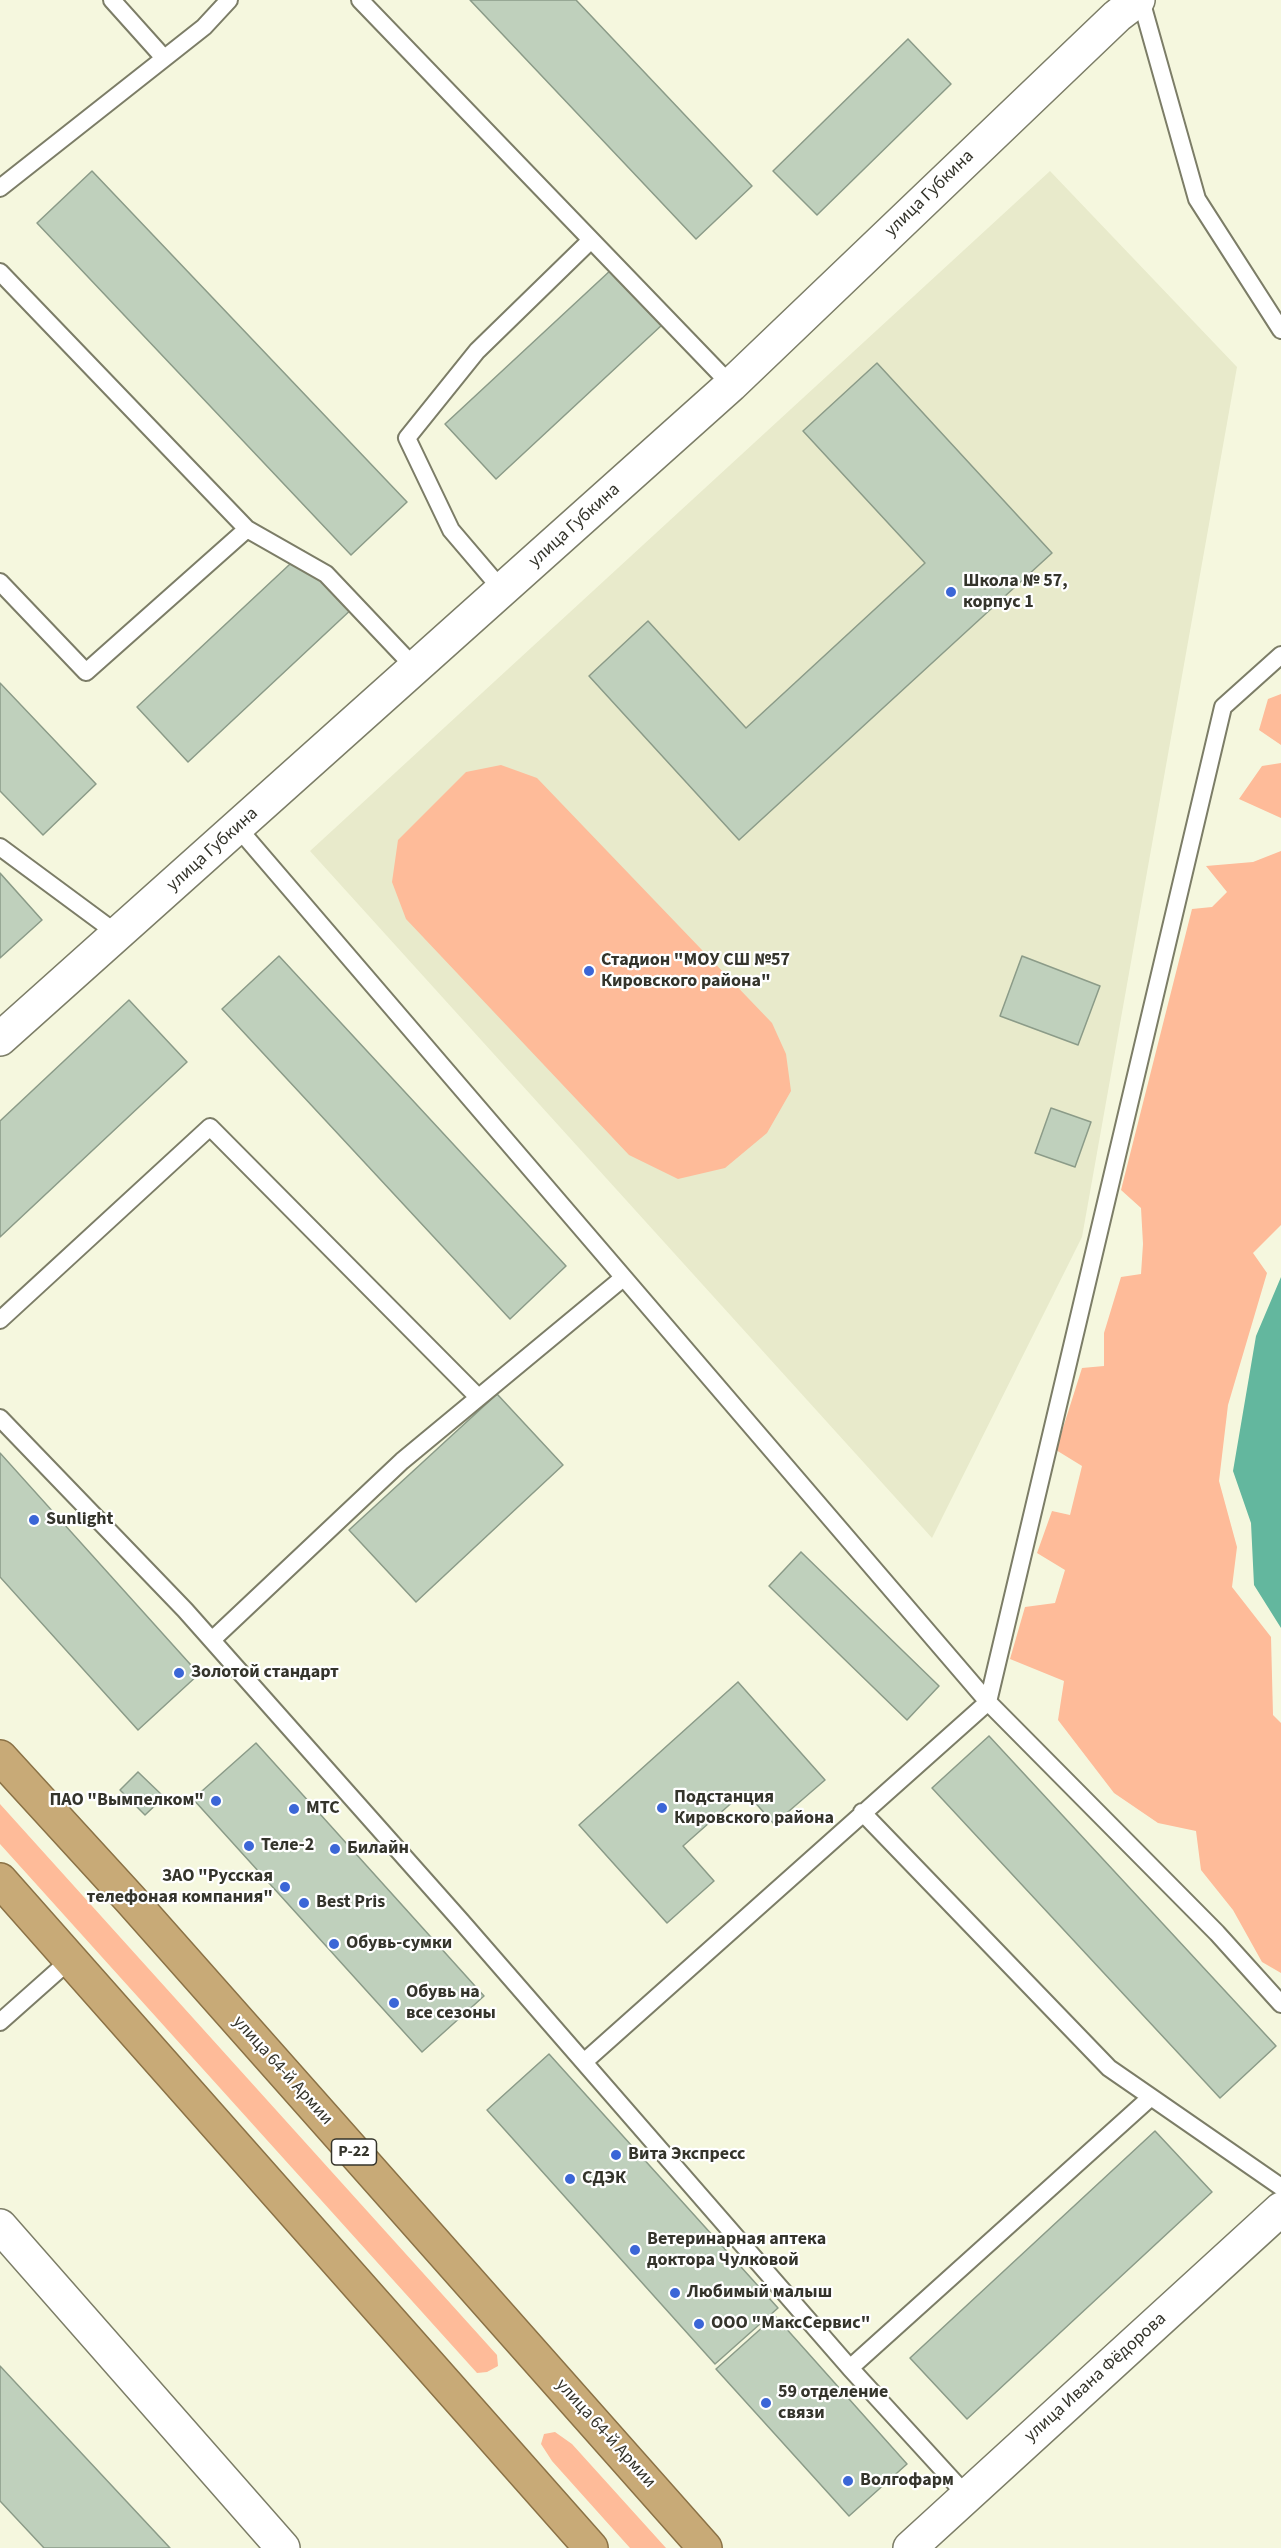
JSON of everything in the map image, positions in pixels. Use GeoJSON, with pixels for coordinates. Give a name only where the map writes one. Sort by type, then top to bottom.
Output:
{"type":"FeatureCollection","features":[{"type":"Feature","properties":{"kind":"highway","name":"улица 64-й Армии"},"geometry":{"type":"LineString","coordinates":[[0,1757],[138,1908],[705,2548]]}},
{"type":"Feature","properties":{"kind":"highway"},"geometry":{"type":"LineString","coordinates":[[0,1880],[591,2548]]}},
{"type":"Feature","properties":{"kind":"street","name":"улица Губкина"},"geometry":{"type":"LineString","coordinates":[[0,1039],[119,935],[731,385],[1126,4]]}},
{"type":"Feature","properties":{"kind":"street","name":"улица Ивана Фёдорова"},"geometry":{"type":"LineString","coordinates":[[910,2548],[1281,2209]]}},
{"type":"Feature","properties":{"kind":"street"},"geometry":{"type":"LineString","coordinates":[[0,2226],[283,2548]]}},
{"type":"Feature","properties":{"kind":"lane"},"geometry":{"type":"LineString","coordinates":[[112,0],[164,58]]}},
{"type":"Feature","properties":{"kind":"lane"},"geometry":{"type":"LineString","coordinates":[[0,188],[204,27],[229,0]]}},
{"type":"Feature","properties":{"kind":"lane"},"geometry":{"type":"LineString","coordinates":[[360,0],[731,385]]}},
{"type":"Feature","properties":{"kind":"lane"},"geometry":{"type":"LineString","coordinates":[[1126,4],[1197,199],[1281,330]]}},
{"type":"Feature","properties":{"kind":"lane"},"geometry":{"type":"LineString","coordinates":[[503,591],[451,530],[407,438],[477,351],[591,240]]}},
{"type":"Feature","properties":{"kind":"lane"},"geometry":{"type":"LineString","coordinates":[[0,272],[247,529],[327,574],[416,669]]}},
{"type":"Feature","properties":{"kind":"lane"},"geometry":{"type":"LineString","coordinates":[[0,582],[86,672],[247,529]]}},
{"type":"Feature","properties":{"kind":"lane"},"geometry":{"type":"LineString","coordinates":[[584,2062],[988,1702],[1223,707],[1281,655]]}},
{"type":"Feature","properties":{"kind":"lane"},"geometry":{"type":"LineString","coordinates":[[238,828],[988,1702],[1217,1933],[1281,2004]]}},
{"type":"Feature","properties":{"kind":"lane"},"geometry":{"type":"LineString","coordinates":[[0,847],[119,935]]}},
{"type":"Feature","properties":{"kind":"lane"},"geometry":{"type":"LineString","coordinates":[[0,1320],[210,1127],[478,1397]]}},
{"type":"Feature","properties":{"kind":"lane"},"geometry":{"type":"LineString","coordinates":[[212,1641],[402,1461],[624,1278]]}},
{"type":"Feature","properties":{"kind":"lane"},"geometry":{"type":"LineString","coordinates":[[0,1418],[212,1641],[584,2062],[850,2368],[967,2496]]}},
{"type":"Feature","properties":{"kind":"lane"},"geometry":{"type":"LineString","coordinates":[[862,1812],[1109,2068],[1281,2187]]}},
{"type":"Feature","properties":{"kind":"lane"},"geometry":{"type":"LineString","coordinates":[[0,2022],[70,1959]]}},
{"type":"Feature","properties":{"kind":"lane"},"geometry":{"type":"LineString","coordinates":[[850,2368],[1151,2097]]}},
{"type":"Feature","properties":{"kind":"shaded area"},"geometry":{"type":"Polygon","coordinates":[[[1050,171],[1237,367],[1082,1237],[932,1538],[310,851],[1050,171]]]}},
{"type":"Feature","properties":{"kind":"shaded area"},"geometry":{"type":"Polygon","coordinates":[[[1281,694],[1281,745],[1259,730],[1268,699],[1281,694]]]}},
{"type":"Feature","properties":{"kind":"shaded area"},"geometry":{"type":"Polygon","coordinates":[[[1281,763],[1281,818],[1239,799],[1262,766],[1281,763]]]}},
{"type":"Feature","properties":{"kind":"shaded area","name":"Стадион \"МОУ СШ №57 Кировского района\""},"geometry":{"type":"Polygon","coordinates":[[[501,765],[537,778],[772,1023],[786,1054],[791,1091],[767,1133],[725,1168],[678,1179],[629,1155],[406,919],[392,882],[398,840],[466,772],[501,765]]]}},
{"type":"Feature","properties":{"kind":"shaded area"},"geometry":{"type":"Polygon","coordinates":[[[1281,851],[1281,1225],[1253,1253],[1267,1273],[1228,1405],[1219,1481],[1237,1547],[1232,1587],[1271,1637],[1273,1715],[1281,1723],[1281,1973],[1262,1962],[1233,1910],[1201,1870],[1196,1831],[1158,1823],[1114,1793],[1058,1720],[1064,1681],[1010,1659],[1025,1607],[1055,1603],[1065,1570],[1037,1553],[1052,1511],[1070,1515],[1082,1466],[1056,1450],[1082,1368],[1104,1366],[1104,1333],[1121,1277],[1141,1274],[1143,1244],[1141,1208],[1121,1190],[1192,909],[1212,907],[1227,892],[1206,866],[1253,862],[1281,851]]]}},
{"type":"Feature","properties":{"kind":"shaded area"},"geometry":{"type":"Polygon","coordinates":[[[0,1804],[497,2355],[498,2366],[487,2372],[477,2373],[0,1844],[0,1804]]]}},
{"type":"Feature","properties":{"kind":"shaded area"},"geometry":{"type":"Polygon","coordinates":[[[555,2432],[572,2444],[666,2548],[630,2548],[552,2461],[541,2444],[544,2434],[555,2432]]]}},
{"type":"Feature","properties":{"kind":"water"},"geometry":{"type":"Polygon","coordinates":[[[1281,1277],[1281,1628],[1254,1585],[1251,1523],[1233,1471],[1256,1336],[1281,1277]]]}},
{"type":"Feature","properties":{"kind":"building"},"geometry":{"type":"Polygon","coordinates":[[[470,0],[576,0],[752,186],[696,239],[470,0]]]}},
{"type":"Feature","properties":{"kind":"building"},"geometry":{"type":"Polygon","coordinates":[[[908,39],[951,84],[817,215],[773,171],[908,39]]]}},
{"type":"Feature","properties":{"kind":"building"},"geometry":{"type":"Polygon","coordinates":[[[92,171],[407,502],[351,555],[37,223],[92,171]]]}},
{"type":"Feature","properties":{"kind":"building"},"geometry":{"type":"Polygon","coordinates":[[[612,269],[663,324],[496,479],[445,424],[612,269]]]}},
{"type":"Feature","properties":{"kind":"building","name":"Школа № 57, корпус 1"},"geometry":{"type":"Polygon","coordinates":[[[877,363],[1052,553],[739,840],[589,676],[648,621],[746,728],[925,563],[803,431],[877,363]]]}},
{"type":"Feature","properties":{"kind":"building"},"geometry":{"type":"Polygon","coordinates":[[[304,551],[355,606],[188,762],[137,707],[304,551]]]}},
{"type":"Feature","properties":{"kind":"building"},"geometry":{"type":"Polygon","coordinates":[[[0,683],[96,784],[43,835],[0,791],[0,683]]]}},
{"type":"Feature","properties":{"kind":"building"},"geometry":{"type":"Polygon","coordinates":[[[0,873],[42,920],[0,958],[0,873]]]}},
{"type":"Feature","properties":{"kind":"building"},"geometry":{"type":"Polygon","coordinates":[[[279,956],[566,1266],[510,1319],[222,1009],[279,956]]]}},
{"type":"Feature","properties":{"kind":"building"},"geometry":{"type":"Polygon","coordinates":[[[1022,956],[1100,986],[1078,1045],[1000,1016],[1022,956]]]}},
{"type":"Feature","properties":{"kind":"building"},"geometry":{"type":"Polygon","coordinates":[[[129,1000],[187,1062],[0,1237],[0,1121],[129,1000]]]}},
{"type":"Feature","properties":{"kind":"building"},"geometry":{"type":"Polygon","coordinates":[[[1051,1108],[1091,1122],[1075,1167],[1035,1153],[1051,1108]]]}},
{"type":"Feature","properties":{"kind":"building"},"geometry":{"type":"Polygon","coordinates":[[[497,1394],[563,1465],[416,1602],[349,1530],[497,1394]]]}},
{"type":"Feature","properties":{"kind":"building"},"geometry":{"type":"Polygon","coordinates":[[[0,1453],[199,1674],[138,1730],[0,1577],[0,1453]]]}},
{"type":"Feature","properties":{"kind":"building"},"geometry":{"type":"Polygon","coordinates":[[[801,1552],[939,1686],[907,1720],[769,1586],[801,1552]]]}},
{"type":"Feature","properties":{"kind":"building","name":"Подстанция Кировского района"},"geometry":{"type":"Polygon","coordinates":[[[738,1682],[825,1780],[774,1824],[745,1791],[683,1846],[714,1881],[667,1923],[579,1825],[738,1682]]]}},
{"type":"Feature","properties":{"kind":"building"},"geometry":{"type":"Polygon","coordinates":[[[989,1736],[1276,2046],[1220,2098],[932,1788],[989,1736]]]}},
{"type":"Feature","properties":{"kind":"building"},"geometry":{"type":"Polygon","coordinates":[[[256,1743],[484,1996],[422,2052],[193,1799],[256,1743]]]}},
{"type":"Feature","properties":{"kind":"building"},"geometry":{"type":"Polygon","coordinates":[[[138,1772],[164,1797],[145,1815],[120,1790],[138,1772]]]}},
{"type":"Feature","properties":{"kind":"building"},"geometry":{"type":"Polygon","coordinates":[[[549,2054],[778,2308],[715,2364],[487,2110],[549,2054]]]}},
{"type":"Feature","properties":{"kind":"building"},"geometry":{"type":"Polygon","coordinates":[[[1155,2131],[1212,2192],[967,2419],[910,2358],[1155,2131]]]}},
{"type":"Feature","properties":{"kind":"building"},"geometry":{"type":"Polygon","coordinates":[[[775,2316],[907,2464],[849,2516],[716,2369],[775,2316]]]}},
{"type":"Feature","properties":{"kind":"building"},"geometry":{"type":"Polygon","coordinates":[[[0,2366],[170,2548],[44,2548],[0,2501],[0,2366]]]}},
{"type":"Feature","properties":{"kind":"place","name":"Школа № 57, корпус 1"},"geometry":{"type":"Point","coordinates":[951,592]}},
{"type":"Feature","properties":{"kind":"place","name":"Стадион \"МОУ СШ №57 Кировского района\""},"geometry":{"type":"Point","coordinates":[589,971]}},
{"type":"Feature","properties":{"kind":"place","name":"Sunlight"},"geometry":{"type":"Point","coordinates":[34,1520]}},
{"type":"Feature","properties":{"kind":"place","name":"Золотой стандарт"},"geometry":{"type":"Point","coordinates":[179,1673]}},
{"type":"Feature","properties":{"kind":"place","name":"ПАО \"Вымпелком\""},"geometry":{"type":"Point","coordinates":[216,1801]}},
{"type":"Feature","properties":{"kind":"place","name":"Подстанция Кировского района"},"geometry":{"type":"Point","coordinates":[662,1808]}},
{"type":"Feature","properties":{"kind":"place","name":"МТС"},"geometry":{"type":"Point","coordinates":[294,1809]}},
{"type":"Feature","properties":{"kind":"place","name":"Теле-2"},"geometry":{"type":"Point","coordinates":[249,1846]}},
{"type":"Feature","properties":{"kind":"place","name":"Билайн"},"geometry":{"type":"Point","coordinates":[335,1849]}},
{"type":"Feature","properties":{"kind":"place","name":"ЗАО \"Русская телефоная компания\""},"geometry":{"type":"Point","coordinates":[285,1887]}},
{"type":"Feature","properties":{"kind":"place","name":"Best Pris"},"geometry":{"type":"Point","coordinates":[304,1903]}},
{"type":"Feature","properties":{"kind":"place","name":"Обувь-сумки"},"geometry":{"type":"Point","coordinates":[334,1944]}},
{"type":"Feature","properties":{"kind":"place","name":"Обувь на все сезоны"},"geometry":{"type":"Point","coordinates":[394,2003]}},
{"type":"Feature","properties":{"kind":"place","name":"Вита Экспресс"},"geometry":{"type":"Point","coordinates":[616,2155]}},
{"type":"Feature","properties":{"kind":"place","name":"СДЭК"},"geometry":{"type":"Point","coordinates":[570,2179]}},
{"type":"Feature","properties":{"kind":"place","name":"Ветеринарная аптека доктора Чулковой"},"geometry":{"type":"Point","coordinates":[635,2250]}},
{"type":"Feature","properties":{"kind":"place","name":"Любимый малыш"},"geometry":{"type":"Point","coordinates":[675,2293]}},
{"type":"Feature","properties":{"kind":"place","name":"ООО \"МаксСервис\""},"geometry":{"type":"Point","coordinates":[699,2324]}},
{"type":"Feature","properties":{"kind":"place","name":"59 отделение связи"},"geometry":{"type":"Point","coordinates":[766,2403]}},
{"type":"Feature","properties":{"kind":"place","name":"Волгофарм"},"geometry":{"type":"Point","coordinates":[848,2481]}}]}
